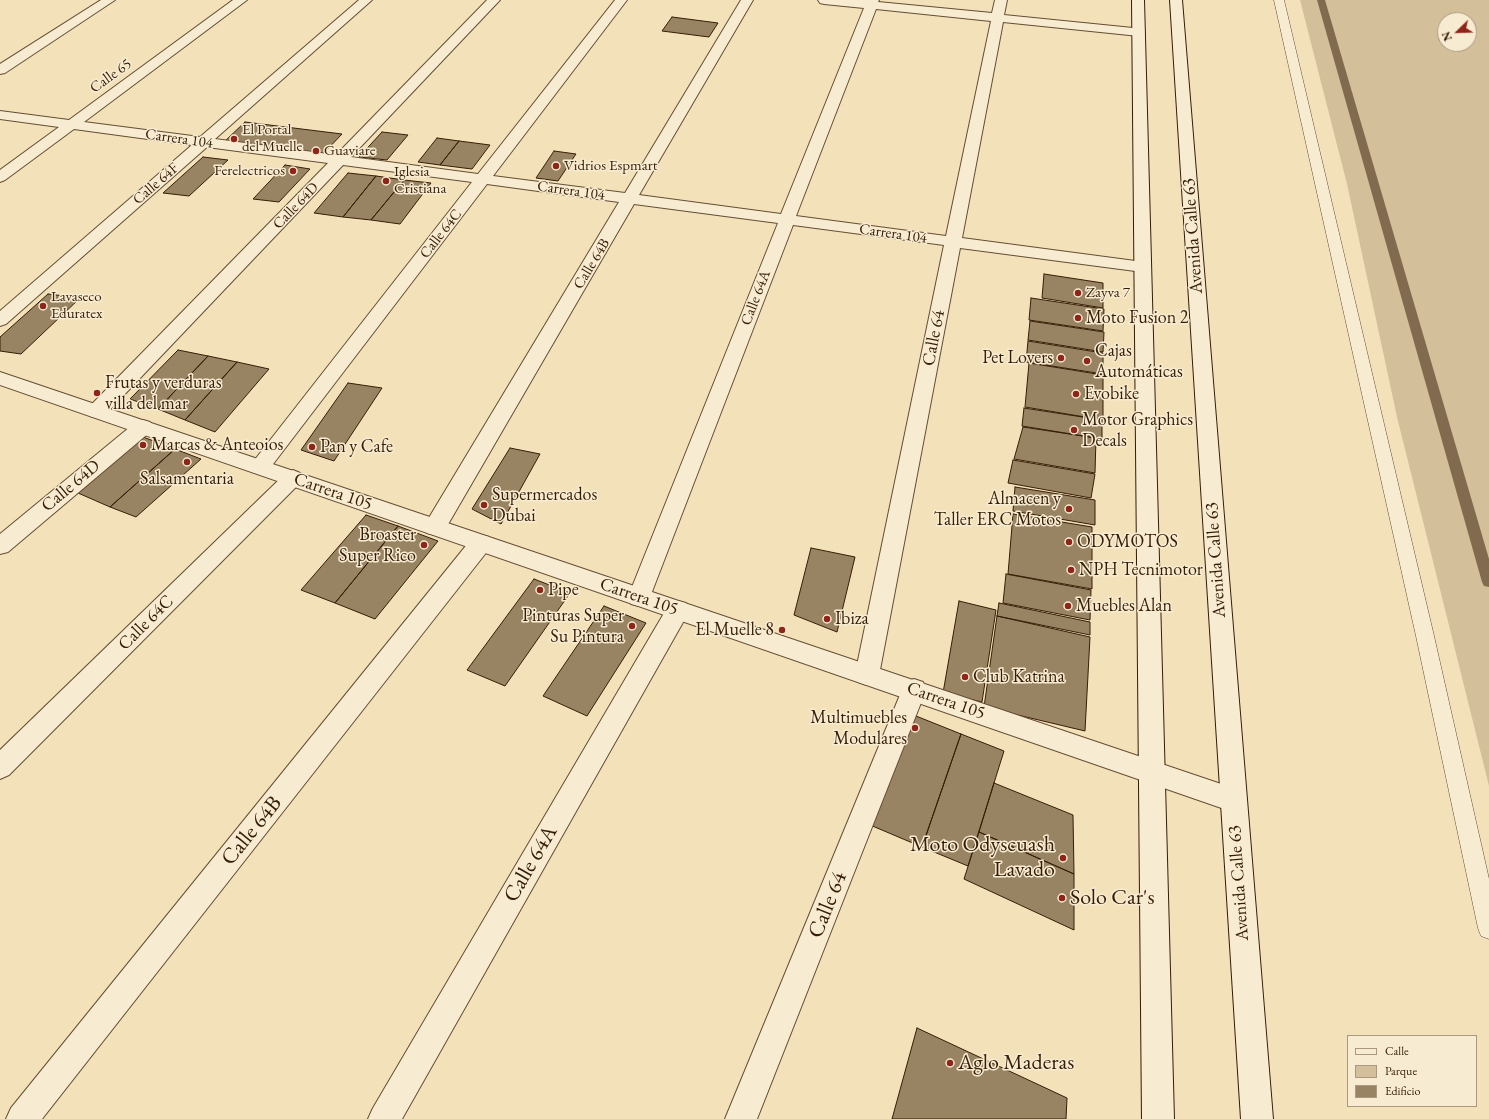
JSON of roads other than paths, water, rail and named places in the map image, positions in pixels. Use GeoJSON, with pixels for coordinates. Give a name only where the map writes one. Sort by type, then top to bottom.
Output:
{"type":"FeatureCollection","features":[{"type":"Feature","properties":{"kind":"street"},"geometry":{"type":"LineString","coordinates":[[0,70],[109,0]]}},
{"type":"Feature","properties":{"kind":"street","name":"Calle 65"},"geometry":{"type":"LineString","coordinates":[[0,177],[241,0]]}},
{"type":"Feature","properties":{"kind":"street","name":"Calle 64F"},"geometry":{"type":"LineString","coordinates":[[0,320],[366,0]]}},
{"type":"Feature","properties":{"kind":"street","name":"Calle 64D"},"geometry":{"type":"LineString","coordinates":[[97,411],[494,0]]}},
{"type":"Feature","properties":{"kind":"street","name":"Calle 64C"},"geometry":{"type":"LineString","coordinates":[[260,467],[621,0]]}},
{"type":"Feature","properties":{"kind":"street","name":"Calle 64B"},"geometry":{"type":"LineString","coordinates":[[435,527],[747,0]]}},
{"type":"Feature","properties":{"kind":"street"},"geometry":{"type":"LineString","coordinates":[[824,0],[872,2],[1139,32]]}},
{"type":"Feature","properties":{"kind":"street","name":"Calle 64"},"geometry":{"type":"LineString","coordinates":[[867,675],[1002,0]]}},
{"type":"Feature","properties":{"kind":"street"},"geometry":{"type":"LineString","coordinates":[[1138,0],[1158,1119]]}},
{"type":"Feature","properties":{"kind":"street","name":"Avenida Calle 63"},"geometry":{"type":"LineString","coordinates":[[1176,0],[1257,1119]]}},
{"type":"Feature","properties":{"kind":"street","name":"Calle 64A"},"geometry":{"type":"LineString","coordinates":[[639,596],[872,2]]}},
{"type":"Feature","properties":{"kind":"street","name":"Carrera 104"},"geometry":{"type":"LineString","coordinates":[[0,115],[1143,267]]}},
{"type":"Feature","properties":{"kind":"street","name":"Carrera 105"},"geometry":{"type":"LineString","coordinates":[[0,378],[1233,800]]}},
{"type":"Feature","properties":{"kind":"street","name":"Calle 64D"},"geometry":{"type":"LineString","coordinates":[[0,546],[143,427]]}},
{"type":"Feature","properties":{"kind":"street","name":"Calle 64C"},"geometry":{"type":"LineString","coordinates":[[0,767],[293,478]]}},
{"type":"Feature","properties":{"kind":"street","name":"Calle 64B"},"geometry":{"type":"LineString","coordinates":[[22,1119],[481,543]]}},
{"type":"Feature","properties":{"kind":"street","name":"Calle 64A"},"geometry":{"type":"LineString","coordinates":[[384,1119],[678,610]]}},
{"type":"Feature","properties":{"kind":"street","name":"Calle 64"},"geometry":{"type":"LineString","coordinates":[[742,1119],[914,690]]}},
{"type":"Feature","properties":{"kind":"lane"},"geometry":{"type":"LineString","coordinates":[[1279,0],[1423,628],[1489,928]]}},
{"type":"Feature","properties":{"kind":"waterway"},"geometry":{"type":"LineString","coordinates":[[1321,0],[1489,582]]}},
{"type":"Feature","properties":{"kind":"place","name":"El Portal del Muelle"},"geometry":{"type":"Point","coordinates":[234,139]}},
{"type":"Feature","properties":{"kind":"place","name":"Guaviare"},"geometry":{"type":"Point","coordinates":[316,151]}},
{"type":"Feature","properties":{"kind":"place","name":"Vidrios Espmart"},"geometry":{"type":"Point","coordinates":[556,166]}},
{"type":"Feature","properties":{"kind":"place","name":"Ferelectricos"},"geometry":{"type":"Point","coordinates":[293,171]}},
{"type":"Feature","properties":{"kind":"place","name":"Iglesia Cristiana"},"geometry":{"type":"Point","coordinates":[386,181]}},
{"type":"Feature","properties":{"kind":"place","name":"Zayva 7"},"geometry":{"type":"Point","coordinates":[1078,293]}},
{"type":"Feature","properties":{"kind":"place","name":"Lavaseco Eduratex"},"geometry":{"type":"Point","coordinates":[43,306]}},
{"type":"Feature","properties":{"kind":"place","name":"Moto Fusion 2"},"geometry":{"type":"Point","coordinates":[1078,318]}},
{"type":"Feature","properties":{"kind":"place","name":"Pet Lovers"},"geometry":{"type":"Point","coordinates":[1061,358]}},
{"type":"Feature","properties":{"kind":"place","name":"Cajas Automáticas"},"geometry":{"type":"Point","coordinates":[1087,361]}},
{"type":"Feature","properties":{"kind":"place","name":"Frutas y verduras villa del mar"},"geometry":{"type":"Point","coordinates":[97,393]}},
{"type":"Feature","properties":{"kind":"place","name":"Evobike"},"geometry":{"type":"Point","coordinates":[1076,394]}},
{"type":"Feature","properties":{"kind":"place","name":"Motor Graphics Decals"},"geometry":{"type":"Point","coordinates":[1074,430]}},
{"type":"Feature","properties":{"kind":"place","name":"Marcas & Anteoios"},"geometry":{"type":"Point","coordinates":[143,445]}},
{"type":"Feature","properties":{"kind":"place","name":"Pan y Cafe"},"geometry":{"type":"Point","coordinates":[312,447]}},
{"type":"Feature","properties":{"kind":"place","name":"Salsamentaria"},"geometry":{"type":"Point","coordinates":[187,462]}},
{"type":"Feature","properties":{"kind":"place","name":"Supermercados Dubai"},"geometry":{"type":"Point","coordinates":[484,505]}},
{"type":"Feature","properties":{"kind":"place","name":"Almacen y Taller ERC Motos"},"geometry":{"type":"Point","coordinates":[1069,509]}},
{"type":"Feature","properties":{"kind":"place","name":"ODYMOTOS"},"geometry":{"type":"Point","coordinates":[1069,542]}},
{"type":"Feature","properties":{"kind":"place","name":"Broaster Super Rico"},"geometry":{"type":"Point","coordinates":[424,545]}},
{"type":"Feature","properties":{"kind":"place","name":"NPH Tecnimotor"},"geometry":{"type":"Point","coordinates":[1071,570]}},
{"type":"Feature","properties":{"kind":"place","name":"Pipe"},"geometry":{"type":"Point","coordinates":[540,590]}},
{"type":"Feature","properties":{"kind":"place","name":"Muebles Alan"},"geometry":{"type":"Point","coordinates":[1068,606]}},
{"type":"Feature","properties":{"kind":"place","name":"Ibiza"},"geometry":{"type":"Point","coordinates":[827,619]}},
{"type":"Feature","properties":{"kind":"place","name":"Pinturas Super Su Pintura"},"geometry":{"type":"Point","coordinates":[632,626]}},
{"type":"Feature","properties":{"kind":"place","name":"El Muelle 8"},"geometry":{"type":"Point","coordinates":[782,630]}},
{"type":"Feature","properties":{"kind":"place","name":"Club Katrina"},"geometry":{"type":"Point","coordinates":[965,677]}},
{"type":"Feature","properties":{"kind":"place","name":"Multimuebles Modulares"},"geometry":{"type":"Point","coordinates":[915,728]}},
{"type":"Feature","properties":{"kind":"place","name":"Moto Odyscuash Lavado"},"geometry":{"type":"Point","coordinates":[1063,858]}},
{"type":"Feature","properties":{"kind":"place","name":"Solo Car's"},"geometry":{"type":"Point","coordinates":[1062,898]}},
{"type":"Feature","properties":{"kind":"place","name":"Aglo Maderas"},"geometry":{"type":"Point","coordinates":[950,1063]}}]}
